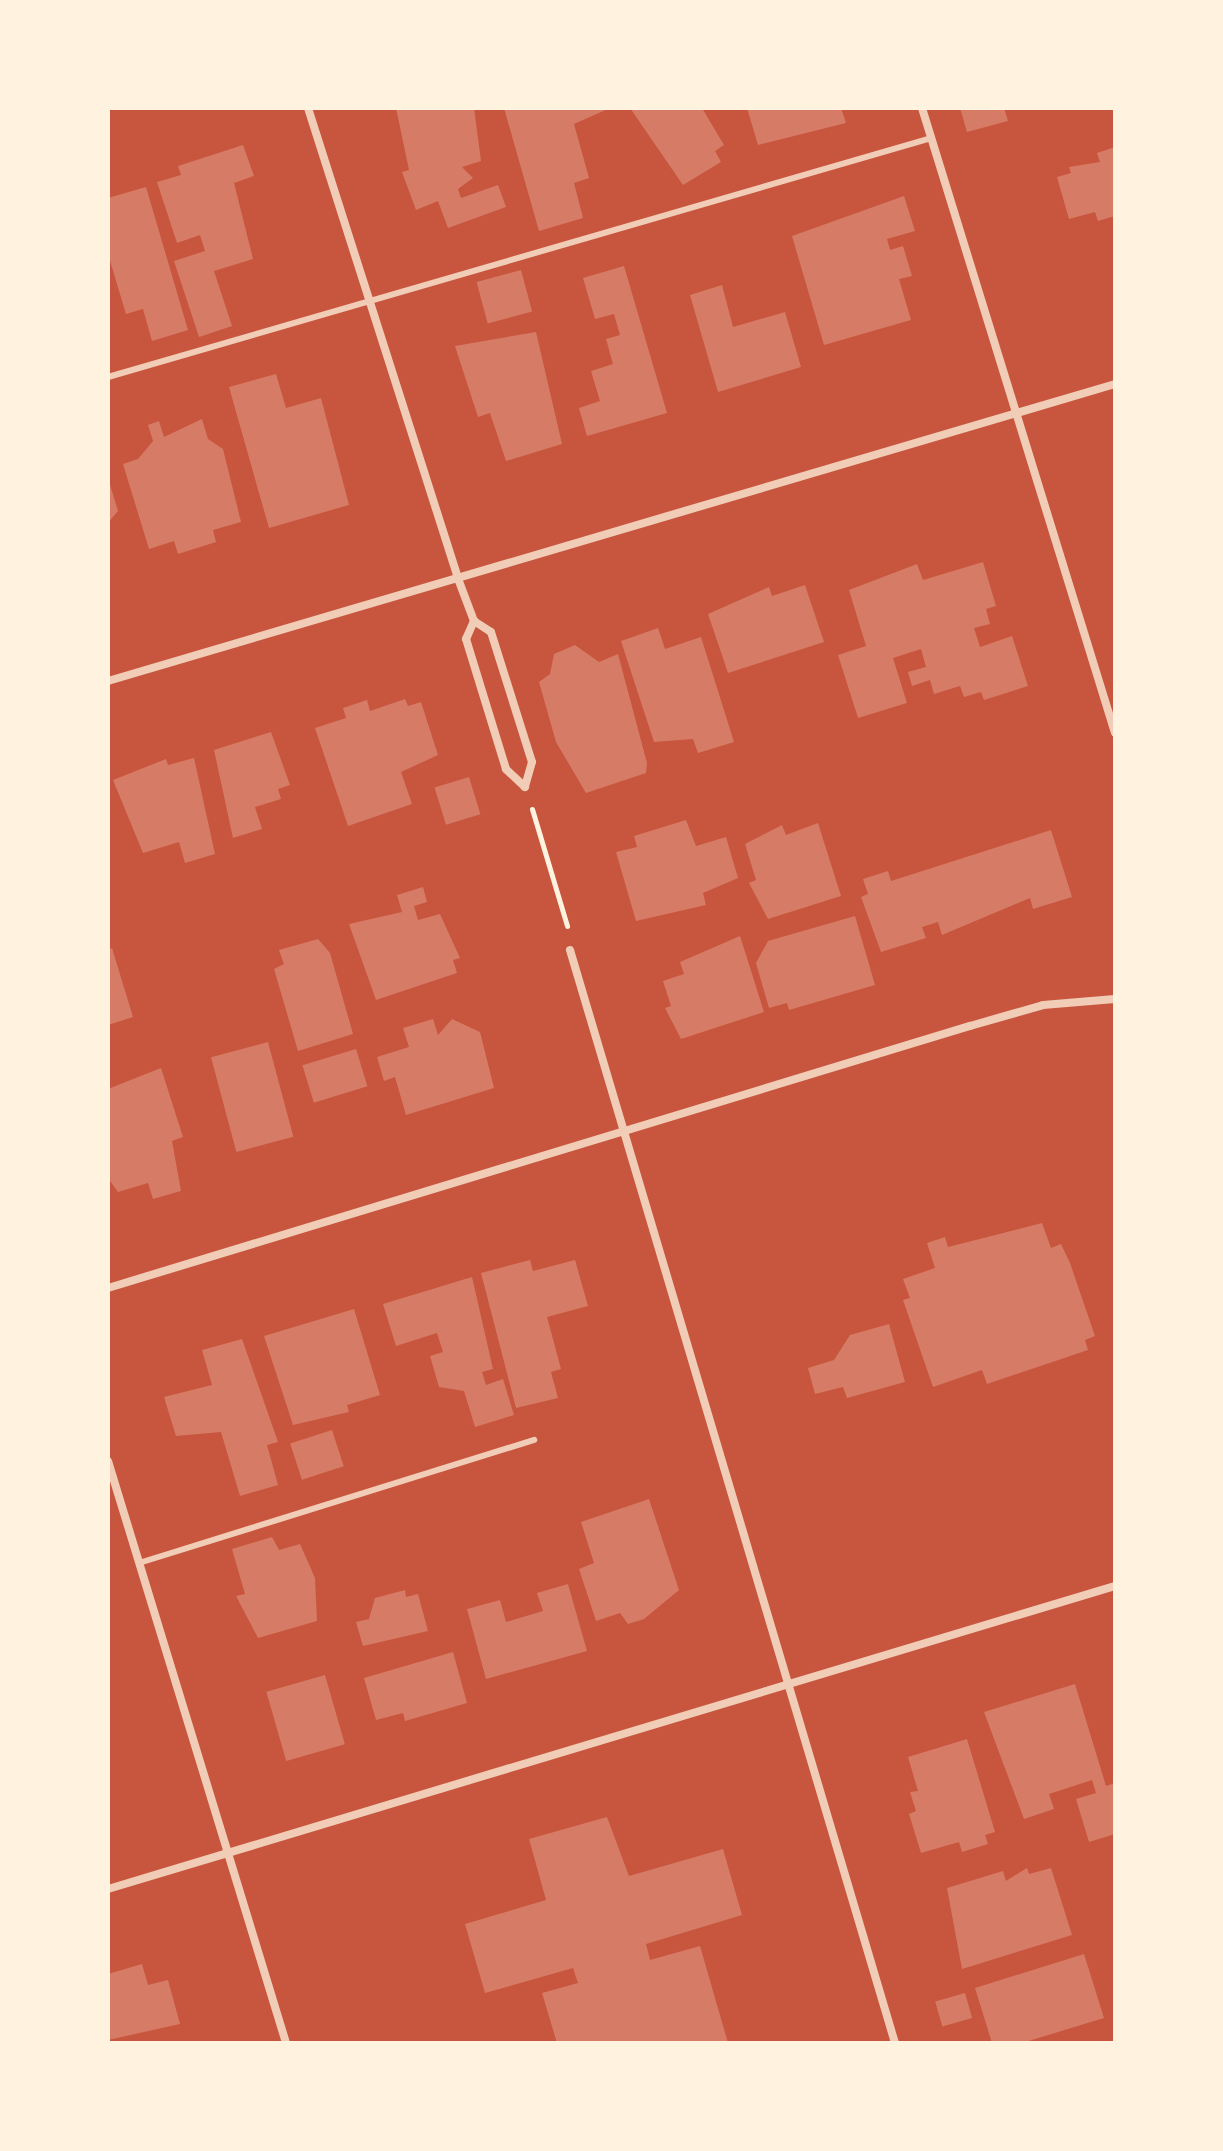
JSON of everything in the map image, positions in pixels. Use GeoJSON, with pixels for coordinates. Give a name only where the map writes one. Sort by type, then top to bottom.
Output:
{"type":"FeatureCollection","features":[{"type":"Feature","properties":{"kind":"street"},"geometry":{"type":"LineString","coordinates":[[308,108],[457,576],[474,621],[491,632],[532,762],[525,787],[506,769],[466,639],[474,621]]}},
{"type":"Feature","properties":{"kind":"street"},"geometry":{"type":"LineString","coordinates":[[922,108],[1011,415],[1115,733]]}},
{"type":"Feature","properties":{"kind":"street"},"geometry":{"type":"LineString","coordinates":[[108,681],[1115,384]]}},
{"type":"Feature","properties":{"kind":"street"},"geometry":{"type":"LineString","coordinates":[[570,950],[791,1682],[895,2043]]}},
{"type":"Feature","properties":{"kind":"street"},"geometry":{"type":"LineString","coordinates":[[108,1288],[625,1135],[1043,1005],[1115,999]]}},
{"type":"Feature","properties":{"kind":"street"},"geometry":{"type":"LineString","coordinates":[[108,1461],[286,2043]]}},
{"type":"Feature","properties":{"kind":"street"},"geometry":{"type":"LineString","coordinates":[[108,1889],[1115,1586]]}},
{"type":"Feature","properties":{"kind":"lane"},"geometry":{"type":"LineString","coordinates":[[108,377],[931,138]]}},
{"type":"Feature","properties":{"kind":"lane"},"geometry":{"type":"LineString","coordinates":[[139,1563],[534,1440]]}},
{"type":"Feature","properties":{"kind":"path"},"geometry":{"type":"LineString","coordinates":[[530,805],[567,927]]}},
{"type":"Feature","properties":{"kind":"building"},"geometry":{"type":"Polygon","coordinates":[[[396,108],[474,108],[481,161],[462,167],[473,178],[458,189],[461,198],[498,185],[506,207],[448,228],[438,201],[416,210],[402,172],[409,170],[396,108]]]}},
{"type":"Feature","properties":{"kind":"building"},"geometry":{"type":"Polygon","coordinates":[[[504,108],[610,108],[574,124],[589,178],[574,183],[583,218],[539,231],[504,108]]]}},
{"type":"Feature","properties":{"kind":"building"},"geometry":{"type":"Polygon","coordinates":[[[630,108],[702,108],[724,145],[715,151],[721,162],[683,185],[630,108]]]}},
{"type":"Feature","properties":{"kind":"building"},"geometry":{"type":"Polygon","coordinates":[[[747,108],[841,108],[846,123],[758,145],[747,108]]]}},
{"type":"Feature","properties":{"kind":"building"},"geometry":{"type":"Polygon","coordinates":[[[960,108],[1004,108],[1008,121],[967,132],[960,108]]]}},
{"type":"Feature","properties":{"kind":"building"},"geometry":{"type":"Polygon","coordinates":[[[243,145],[254,176],[234,183],[253,259],[214,271],[232,326],[199,337],[174,261],[205,251],[200,235],[177,243],[157,182],[181,175],[178,166],[243,145]]]}},
{"type":"Feature","properties":{"kind":"building"},"geometry":{"type":"Polygon","coordinates":[[[1115,147],[1115,216],[1098,221],[1095,212],[1069,219],[1057,177],[1071,173],[1069,167],[1100,162],[1097,153],[1115,147]]]}},
{"type":"Feature","properties":{"kind":"building"},"geometry":{"type":"Polygon","coordinates":[[[146,187],[188,330],[152,341],[143,309],[126,314],[108,254],[108,198],[146,187]]]}},
{"type":"Feature","properties":{"kind":"building"},"geometry":{"type":"Polygon","coordinates":[[[904,196],[915,231],[887,239],[890,250],[903,246],[912,276],[899,279],[911,320],[824,345],[792,236],[904,196]]]}},
{"type":"Feature","properties":{"kind":"building"},"geometry":{"type":"Polygon","coordinates":[[[624,266],[667,413],[587,436],[579,408],[600,401],[591,371],[613,364],[606,339],[620,335],[614,314],[595,319],[583,278],[624,266]]]}},
{"type":"Feature","properties":{"kind":"building"},"geometry":{"type":"Polygon","coordinates":[[[521,270],[532,312],[488,323],[477,282],[521,270]]]}},
{"type":"Feature","properties":{"kind":"building"},"geometry":{"type":"Polygon","coordinates":[[[722,285],[733,327],[785,312],[801,367],[718,392],[690,295],[722,285]]]}},
{"type":"Feature","properties":{"kind":"building"},"geometry":{"type":"Polygon","coordinates":[[[536,332],[562,444],[506,461],[490,413],[478,417],[455,346],[536,332]]]}},
{"type":"Feature","properties":{"kind":"building"},"geometry":{"type":"Polygon","coordinates":[[[276,374],[286,408],[321,398],[349,505],[269,528],[229,387],[276,374]]]}},
{"type":"Feature","properties":{"kind":"building"},"geometry":{"type":"Polygon","coordinates":[[[202,419],[208,439],[223,449],[241,522],[213,530],[216,542],[178,554],[174,541],[149,549],[123,464],[138,459],[153,441],[148,425],[159,421],[164,437],[202,419]]]}},
{"type":"Feature","properties":{"kind":"building"},"geometry":{"type":"Polygon","coordinates":[[[108,478],[118,511],[108,523],[108,478]]]}},
{"type":"Feature","properties":{"kind":"building"},"geometry":{"type":"Polygon","coordinates":[[[983,562],[996,606],[986,609],[990,624],[974,628],[980,647],[1012,636],[1028,686],[984,700],[981,692],[964,697],[960,686],[934,694],[930,680],[912,686],[908,672],[926,667],[921,649],[893,658],[907,703],[858,718],[838,655],[866,646],[849,590],[917,564],[923,580],[983,562]]]}},
{"type":"Feature","properties":{"kind":"building"},"geometry":{"type":"Polygon","coordinates":[[[805,585],[824,642],[728,673],[708,614],[769,587],[772,596],[805,585]]]}},
{"type":"Feature","properties":{"kind":"building"},"geometry":{"type":"Polygon","coordinates":[[[658,628],[665,649],[701,637],[734,742],[698,753],[693,739],[654,742],[621,641],[658,628]]]}},
{"type":"Feature","properties":{"kind":"building"},"geometry":{"type":"Polygon","coordinates":[[[575,645],[599,662],[618,654],[647,763],[646,773],[586,793],[556,742],[539,682],[550,674],[554,654],[575,645]]]}},
{"type":"Feature","properties":{"kind":"building"},"geometry":{"type":"Polygon","coordinates":[[[405,699],[408,706],[421,702],[438,755],[401,772],[412,804],[348,826],[315,728],[346,718],[343,708],[367,700],[370,711],[405,699]]]}},
{"type":"Feature","properties":{"kind":"building"},"geometry":{"type":"Polygon","coordinates":[[[271,732],[290,785],[278,789],[281,799],[255,807],[262,829],[233,838],[214,750],[271,732]]]}},
{"type":"Feature","properties":{"kind":"building"},"geometry":{"type":"Polygon","coordinates":[[[194,758],[215,854],[185,863],[179,842],[143,853],[113,780],[166,759],[168,765],[194,758]]]}},
{"type":"Feature","properties":{"kind":"building"},"geometry":{"type":"Polygon","coordinates":[[[469,777],[480,814],[446,825],[435,788],[469,777]]]}},
{"type":"Feature","properties":{"kind":"building"},"geometry":{"type":"Polygon","coordinates":[[[686,820],[696,846],[726,837],[738,878],[703,893],[706,905],[636,921],[616,852],[637,847],[634,836],[686,820]]]}},
{"type":"Feature","properties":{"kind":"building"},"geometry":{"type":"Polygon","coordinates":[[[818,823],[841,896],[768,919],[749,883],[756,880],[745,844],[782,825],[786,835],[818,823]]]}},
{"type":"Feature","properties":{"kind":"building"},"geometry":{"type":"Polygon","coordinates":[[[1051,830],[1072,897],[1033,909],[1030,898],[942,935],[938,922],[922,927],[926,938],[881,952],[861,897],[868,894],[863,879],[888,871],[891,881],[1051,830]]]}},
{"type":"Feature","properties":{"kind":"building"},"geometry":{"type":"Polygon","coordinates":[[[423,887],[427,902],[414,906],[418,920],[440,914],[460,958],[453,960],[457,973],[376,1000],[349,924],[402,912],[397,895],[423,887]]]}},
{"type":"Feature","properties":{"kind":"building"},"geometry":{"type":"Polygon","coordinates":[[[855,916],[875,985],[789,1010],[787,1003],[769,1008],[756,963],[768,941],[855,916]]]}},
{"type":"Feature","properties":{"kind":"building"},"geometry":{"type":"Polygon","coordinates":[[[740,936],[764,1012],[681,1039],[665,1008],[671,1006],[663,981],[684,974],[680,962],[740,936]]]}},
{"type":"Feature","properties":{"kind":"building"},"geometry":{"type":"Polygon","coordinates":[[[318,939],[330,953],[353,1034],[298,1051],[274,969],[284,964],[279,950],[318,939]]]}},
{"type":"Feature","properties":{"kind":"building"},"geometry":{"type":"Polygon","coordinates":[[[112,948],[133,1017],[108,1025],[108,950],[112,948]]]}},
{"type":"Feature","properties":{"kind":"building"},"geometry":{"type":"Polygon","coordinates":[[[433,1019],[438,1035],[452,1019],[480,1032],[494,1088],[406,1115],[395,1077],[384,1081],[377,1057],[409,1047],[403,1028],[433,1019]]]}},
{"type":"Feature","properties":{"kind":"building"},"geometry":{"type":"Polygon","coordinates":[[[268,1042],[293,1137],[236,1152],[211,1057],[268,1042]]]}},
{"type":"Feature","properties":{"kind":"building"},"geometry":{"type":"Polygon","coordinates":[[[356,1049],[367,1086],[314,1103],[302,1065],[356,1049]]]}},
{"type":"Feature","properties":{"kind":"building"},"geometry":{"type":"Polygon","coordinates":[[[161,1068],[183,1137],[172,1141],[181,1191],[153,1199],[148,1183],[118,1192],[108,1178],[108,1089],[161,1068]]]}},
{"type":"Feature","properties":{"kind":"building"},"geometry":{"type":"Polygon","coordinates":[[[1042,1223],[1051,1248],[1061,1244],[1070,1263],[1095,1336],[1085,1340],[1088,1350],[987,1384],[982,1370],[933,1387],[903,1300],[910,1298],[903,1279],[935,1268],[927,1243],[945,1237],[948,1247],[1042,1223]]]}},
{"type":"Feature","properties":{"kind":"building"},"geometry":{"type":"Polygon","coordinates":[[[530,1260],[533,1271],[575,1260],[588,1306],[547,1317],[561,1369],[551,1372],[558,1398],[516,1408],[481,1273],[530,1260]]]}},
{"type":"Feature","properties":{"kind":"building"},"geometry":{"type":"Polygon","coordinates":[[[472,1277],[493,1369],[482,1372],[486,1385],[503,1379],[514,1415],[475,1427],[464,1391],[439,1387],[430,1356],[443,1352],[437,1333],[396,1346],[383,1304],[472,1277]]]}},
{"type":"Feature","properties":{"kind":"building"},"geometry":{"type":"Polygon","coordinates":[[[354,1309],[380,1395],[347,1405],[349,1412],[293,1425],[264,1336],[354,1309]]]}},
{"type":"Feature","properties":{"kind":"building"},"geometry":{"type":"Polygon","coordinates":[[[889,1324],[905,1382],[847,1398],[843,1387],[815,1394],[808,1368],[834,1360],[850,1335],[889,1324]]]}},
{"type":"Feature","properties":{"kind":"building"},"geometry":{"type":"Polygon","coordinates":[[[242,1339],[278,1442],[267,1445],[278,1485],[240,1496],[221,1432],[176,1436],[164,1397],[212,1385],[202,1350],[242,1339]]]}},
{"type":"Feature","properties":{"kind":"building"},"geometry":{"type":"Polygon","coordinates":[[[332,1430],[344,1466],[302,1480],[290,1444],[332,1430]]]}},
{"type":"Feature","properties":{"kind":"building"},"geometry":{"type":"Polygon","coordinates":[[[649,1499],[679,1590],[644,1619],[628,1624],[620,1613],[596,1621],[579,1569],[594,1563],[581,1522],[649,1499]]]}},
{"type":"Feature","properties":{"kind":"building"},"geometry":{"type":"Polygon","coordinates":[[[272,1537],[279,1550],[300,1544],[315,1578],[317,1621],[258,1638],[236,1596],[245,1594],[232,1549],[272,1537]]]}},
{"type":"Feature","properties":{"kind":"building"},"geometry":{"type":"Polygon","coordinates":[[[568,1584],[587,1651],[486,1679],[467,1609],[500,1600],[506,1622],[543,1611],[537,1593],[568,1584]]]}},
{"type":"Feature","properties":{"kind":"building"},"geometry":{"type":"Polygon","coordinates":[[[405,1590],[406,1597],[418,1594],[428,1631],[363,1646],[356,1622],[369,1619],[375,1598],[405,1590]]]}},
{"type":"Feature","properties":{"kind":"building"},"geometry":{"type":"Polygon","coordinates":[[[453,1652],[467,1703],[405,1721],[403,1713],[376,1720],[364,1678],[453,1652]]]}},
{"type":"Feature","properties":{"kind":"building"},"geometry":{"type":"Polygon","coordinates":[[[325,1675],[345,1744],[286,1761],[266,1692],[325,1675]]]}},
{"type":"Feature","properties":{"kind":"building"},"geometry":{"type":"Polygon","coordinates":[[[1075,1684],[1106,1786],[1115,1783],[1115,1834],[1089,1842],[1076,1799],[1096,1793],[1092,1780],[1049,1794],[1054,1809],[1024,1819],[984,1712],[1075,1684]]]}},
{"type":"Feature","properties":{"kind":"building"},"geometry":{"type":"Polygon","coordinates":[[[967,1739],[995,1832],[985,1835],[988,1844],[962,1852],[959,1842],[921,1853],[909,1814],[916,1811],[910,1792],[918,1791],[908,1757],[967,1739]]]}},
{"type":"Feature","properties":{"kind":"building"},"geometry":{"type":"Polygon","coordinates":[[[607,1817],[629,1876],[723,1849],[742,1915],[646,1944],[650,1960],[700,1946],[728,2043],[557,2043],[542,1993],[578,1983],[573,1968],[485,1993],[465,1924],[546,1900],[529,1839],[607,1817]]]}},
{"type":"Feature","properties":{"kind":"building"},"geometry":{"type":"Polygon","coordinates":[[[1027,1868],[1029,1874],[1051,1868],[1072,1935],[962,1969],[947,1888],[1003,1871],[1006,1881],[1027,1868]]]}},
{"type":"Feature","properties":{"kind":"building"},"geometry":{"type":"Polygon","coordinates":[[[1084,1954],[1104,2018],[1022,2043],[992,2043],[975,1988],[1084,1954]]]}},
{"type":"Feature","properties":{"kind":"building"},"geometry":{"type":"Polygon","coordinates":[[[142,1964],[148,1985],[168,1980],[180,2024],[108,2040],[108,1974],[142,1964]]]}},
{"type":"Feature","properties":{"kind":"building"},"geometry":{"type":"Polygon","coordinates":[[[965,1993],[972,2018],[942,2027],[935,2002],[965,1993]]]}}]}
